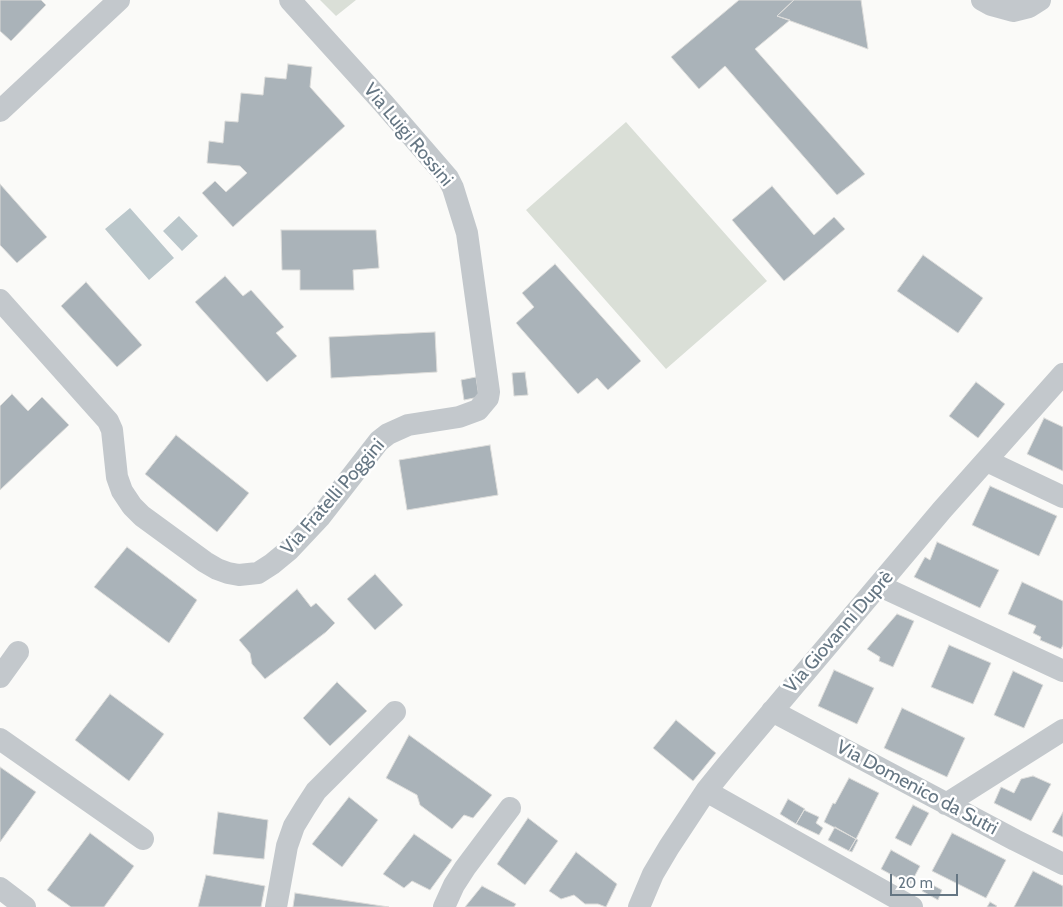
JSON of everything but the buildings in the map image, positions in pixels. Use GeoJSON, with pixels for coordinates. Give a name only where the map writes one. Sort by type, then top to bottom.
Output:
{"type":"FeatureCollection","features":[{"type":"Feature","properties":{"kind":"street"},"geometry":{"type":"LineString","coordinates":[[0,111],[119,0]]}},
{"type":"Feature","properties":{"kind":"street","name":"Via Luigi Rossini"},"geometry":{"type":"LineString","coordinates":[[290,0],[384,104],[448,178],[453,188],[467,233],[489,392],[488,398],[478,410]]}},
{"type":"Feature","properties":{"kind":"street"},"geometry":{"type":"LineString","coordinates":[[982,0],[991,5],[1013,11],[1029,7],[1040,0]]}},
{"type":"Feature","properties":{"kind":"street","name":"Via Fratelli Poggini"},"geometry":{"type":"LineString","coordinates":[[0,300],[108,421],[112,430],[116,477],[122,491],[132,506],[142,516],[205,562],[228,573],[239,575],[258,573],[289,550],[320,517],[379,441],[388,434],[408,425],[459,417],[478,410]]}},
{"type":"Feature","properties":{"kind":"street","name":"Via Giovanni Duprè"},"geometry":{"type":"LineString","coordinates":[[639,907],[660,862],[706,791],[772,710],[880,586],[942,510],[1063,374]]}},
{"type":"Feature","properties":{"kind":"street"},"geometry":{"type":"LineString","coordinates":[[986,461],[1063,497]]}},
{"type":"Feature","properties":{"kind":"street"},"geometry":{"type":"LineString","coordinates":[[880,586],[1063,671]]}},
{"type":"Feature","properties":{"kind":"street"},"geometry":{"type":"LineString","coordinates":[[0,677],[18,652]]}},
{"type":"Feature","properties":{"kind":"street","name":"Via Domenico da Sutri"},"geometry":{"type":"LineString","coordinates":[[772,710],[946,804],[1063,864]]}},
{"type":"Feature","properties":{"kind":"street"},"geometry":{"type":"LineString","coordinates":[[276,907],[287,846],[294,826],[304,808],[316,791],[395,712]]}},
{"type":"Feature","properties":{"kind":"street"},"geometry":{"type":"LineString","coordinates":[[946,804],[1063,730]]}},
{"type":"Feature","properties":{"kind":"street"},"geometry":{"type":"LineString","coordinates":[[0,739],[144,839]]}},
{"type":"Feature","properties":{"kind":"street"},"geometry":{"type":"LineString","coordinates":[[706,791],[912,907]]}},
{"type":"Feature","properties":{"kind":"street"},"geometry":{"type":"LineString","coordinates":[[444,907],[465,868],[510,808]]}},
{"type":"Feature","properties":{"kind":"street"},"geometry":{"type":"LineString","coordinates":[[0,888],[25,907]]}},
{"type":"Feature","properties":{"kind":"shaded area"},"geometry":{"type":"Polygon","coordinates":[[[320,0],[356,0],[336,16],[320,0]]]}},
{"type":"Feature","properties":{"kind":"shaded area"},"geometry":{"type":"Polygon","coordinates":[[[626,122],[767,281],[666,369],[526,210],[626,122]]]}},
{"type":"Feature","properties":{"kind":"shaded area"},"geometry":{"type":"Polygon","coordinates":[[[130,208],[174,258],[149,280],[105,229],[130,208]]]}},
{"type":"Feature","properties":{"kind":"shaded area"},"geometry":{"type":"Polygon","coordinates":[[[179,216],[198,236],[182,251],[163,231],[179,216]]]}}]}
